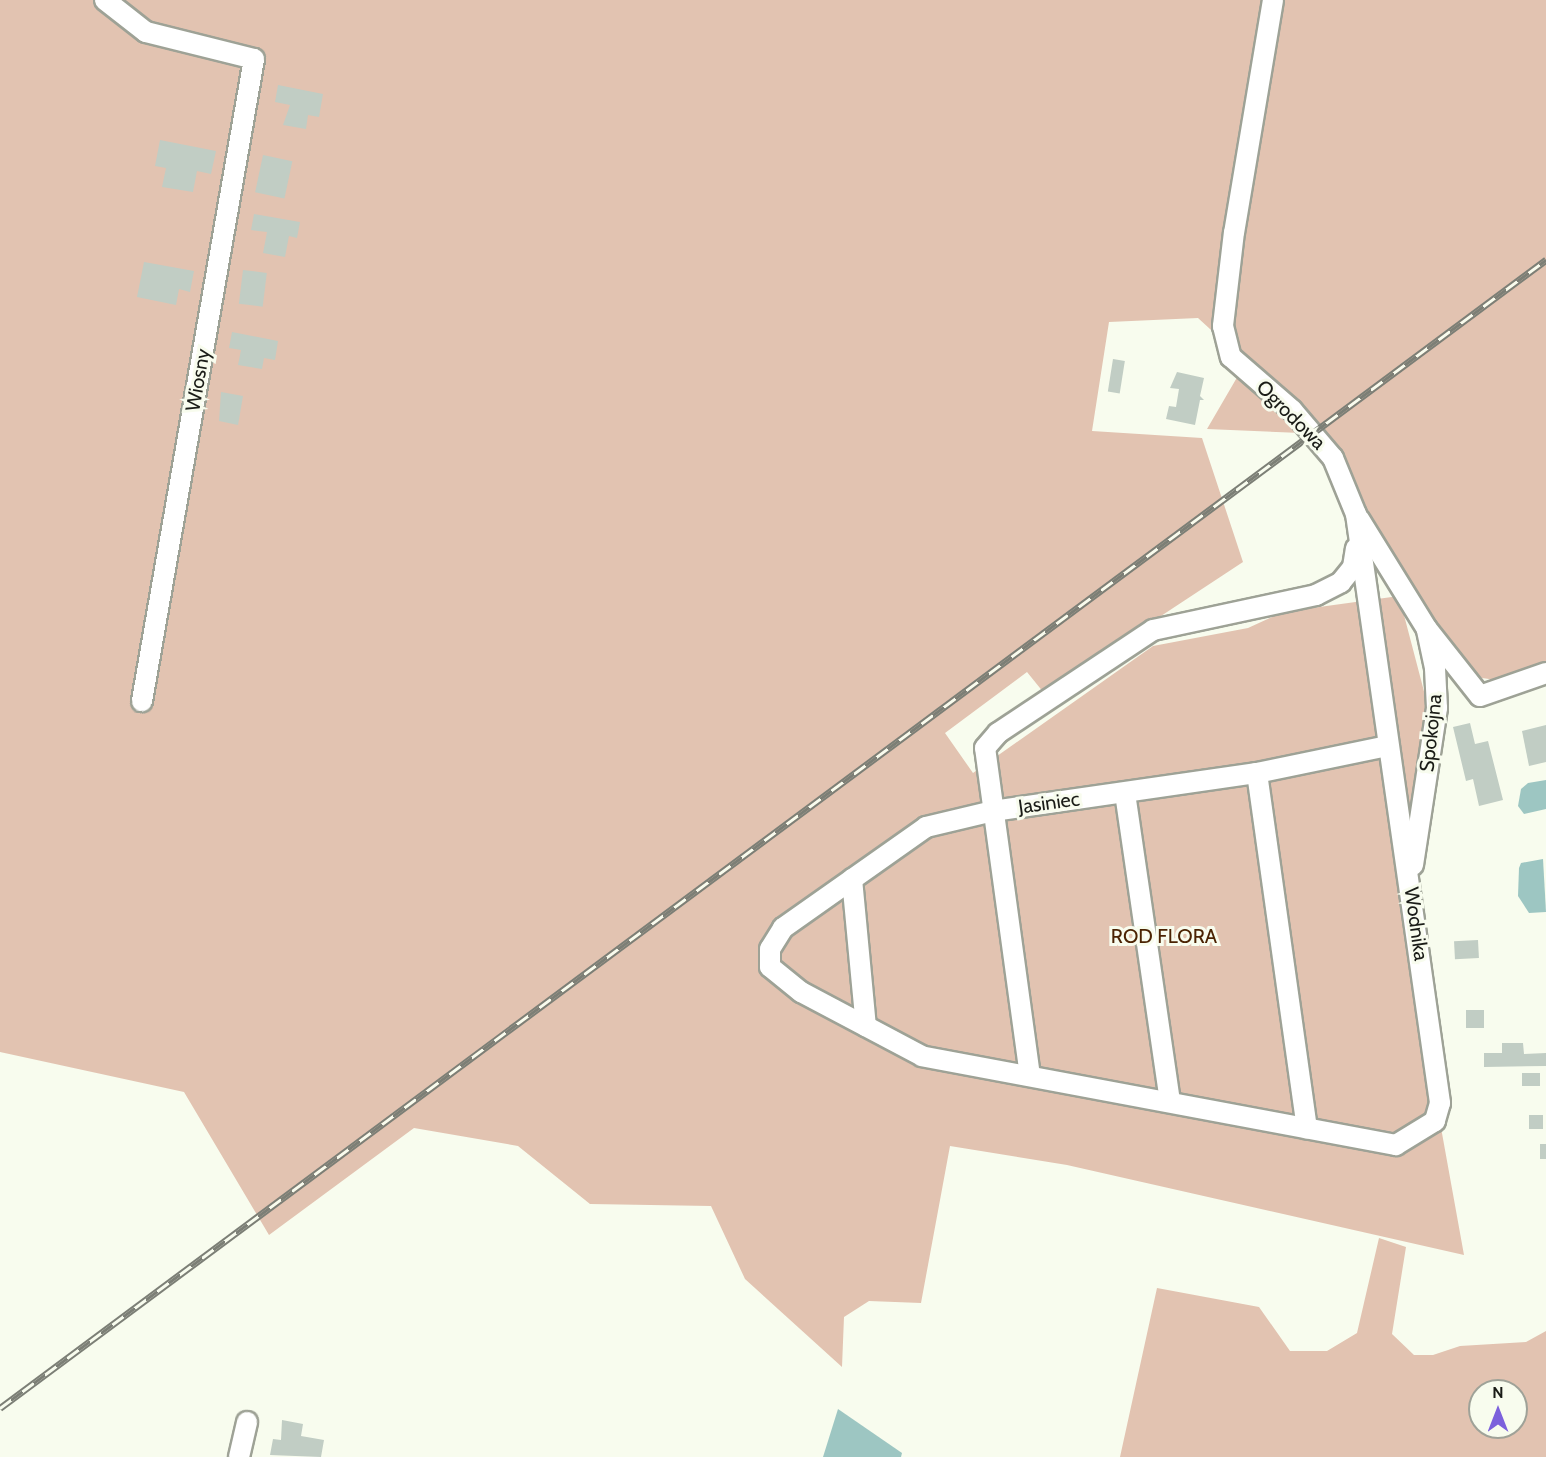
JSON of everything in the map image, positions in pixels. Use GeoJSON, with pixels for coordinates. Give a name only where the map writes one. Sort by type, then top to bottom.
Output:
{"type":"FeatureCollection","features":[{"type":"Feature","properties":{"kind":"street","name":"Wiosny"},"geometry":{"type":"LineString","coordinates":[[105,0],[146,32],[254,59],[142,701]]}},
{"type":"Feature","properties":{"kind":"street","name":"Ogrodowa"},"geometry":{"type":"LineString","coordinates":[[1274,0],[1234,232],[1223,326],[1231,357],[1313,432],[1333,458],[1356,514],[1388,746]]}},
{"type":"Feature","properties":{"kind":"street"},"geometry":{"type":"LineString","coordinates":[[1356,514],[1427,630]]}},
{"type":"Feature","properties":{"kind":"street"},"geometry":{"type":"LineString","coordinates":[[1030,1076],[985,748],[998,732],[1153,630],[1316,596],[1341,582],[1353,567],[1356,514]]}},
{"type":"Feature","properties":{"kind":"street","name":"Spokojna"},"geometry":{"type":"LineString","coordinates":[[1427,630],[1480,696],[1546,674]]}},
{"type":"Feature","properties":{"kind":"street","name":"Spokojna"},"geometry":{"type":"LineString","coordinates":[[1410,884],[1437,708],[1435,668],[1427,630]]}},
{"type":"Feature","properties":{"kind":"street","name":"Jasiniec"},"geometry":{"type":"LineString","coordinates":[[866,1026],[801,992],[770,967],[770,949],[783,928],[926,827],[993,811],[1257,773],[1388,746]]}},
{"type":"Feature","properties":{"kind":"street","name":"Wodnika"},"geometry":{"type":"LineString","coordinates":[[1307,1128],[1396,1145],[1416,1136],[1435,1120],[1440,1103],[1410,884],[1388,746]]}},
{"type":"Feature","properties":{"kind":"street"},"geometry":{"type":"LineString","coordinates":[[852,879],[866,1026],[922,1056],[1307,1128],[1257,773]]}},
{"type":"Feature","properties":{"kind":"street"},"geometry":{"type":"LineString","coordinates":[[1125,793],[1170,1102]]}},
{"type":"Feature","properties":{"kind":"street"},"geometry":{"type":"LineString","coordinates":[[239,1457],[247,1422]]}},
{"type":"Feature","properties":{"kind":"green space","name":"ROD FLORA"},"geometry":{"type":"Polygon","coordinates":[[[0,0],[1546,0],[1546,666],[1503,681],[1482,678],[1464,664],[1375,531],[1326,434],[1207,429],[1246,362],[1198,318],[1109,322],[1092,431],[1202,438],[1243,562],[1044,693],[1027,672],[945,733],[973,773],[1153,646],[1248,628],[1283,612],[1399,596],[1426,699],[1406,889],[1436,1100],[1464,1255],[1067,1165],[950,1146],[921,1303],[869,1301],[844,1317],[842,1367],[745,1279],[711,1206],[590,1204],[518,1146],[414,1128],[269,1235],[184,1092],[0,1052],[0,0]]]}},
{"type":"Feature","properties":{"kind":"green space"},"geometry":{"type":"Polygon","coordinates":[[[1379,1238],[1406,1247],[1392,1334],[1414,1355],[1433,1355],[1460,1346],[1526,1342],[1546,1331],[1546,1457],[1120,1457],[1157,1288],[1259,1307],[1290,1351],[1327,1351],[1357,1333],[1379,1238]]]}},
{"type":"Feature","properties":{"kind":"water"},"geometry":{"type":"Polygon","coordinates":[[[1546,780],[1546,809],[1524,814],[1518,806],[1521,789],[1528,783],[1546,780]]]}},
{"type":"Feature","properties":{"kind":"water"},"geometry":{"type":"Polygon","coordinates":[[[1543,859],[1546,912],[1529,913],[1518,896],[1519,868],[1521,863],[1543,859]]]}},
{"type":"Feature","properties":{"kind":"water"},"geometry":{"type":"Polygon","coordinates":[[[838,1409],[902,1453],[901,1457],[823,1457],[838,1409]]]}},
{"type":"Feature","properties":{"kind":"building"},"geometry":{"type":"Polygon","coordinates":[[[278,85],[323,94],[319,117],[308,115],[306,129],[283,125],[290,105],[275,102],[278,85]]]}},
{"type":"Feature","properties":{"kind":"building"},"geometry":{"type":"Polygon","coordinates":[[[160,140],[216,151],[211,174],[197,171],[193,192],[162,187],[166,168],[155,166],[160,140]]]}},
{"type":"Feature","properties":{"kind":"building"},"geometry":{"type":"Polygon","coordinates":[[[263,155],[292,161],[284,198],[255,192],[263,155]]]}},
{"type":"Feature","properties":{"kind":"building"},"geometry":{"type":"Polygon","coordinates":[[[254,214],[300,222],[297,238],[289,236],[285,257],[263,253],[267,232],[251,230],[254,214]]]}},
{"type":"Feature","properties":{"kind":"building"},"geometry":{"type":"Polygon","coordinates":[[[144,262],[194,271],[190,292],[179,289],[176,305],[137,297],[144,262]]]}},
{"type":"Feature","properties":{"kind":"building"},"geometry":{"type":"Polygon","coordinates":[[[243,270],[267,273],[263,307],[239,304],[243,270]]]}},
{"type":"Feature","properties":{"kind":"building"},"geometry":{"type":"Polygon","coordinates":[[[232,332],[278,341],[275,360],[264,358],[262,369],[238,365],[241,350],[229,348],[232,332]]]}},
{"type":"Feature","properties":{"kind":"building"},"geometry":{"type":"Polygon","coordinates":[[[1113,359],[1125,361],[1120,393],[1108,392],[1113,359]]]}},
{"type":"Feature","properties":{"kind":"building"},"geometry":{"type":"Polygon","coordinates":[[[1177,372],[1204,378],[1200,396],[1204,400],[1200,400],[1195,425],[1166,419],[1169,406],[1176,407],[1179,389],[1170,388],[1177,372]]]}},
{"type":"Feature","properties":{"kind":"building"},"geometry":{"type":"Polygon","coordinates":[[[221,392],[243,396],[238,425],[219,421],[221,392]]]}},
{"type":"Feature","properties":{"kind":"building"},"geometry":{"type":"Polygon","coordinates":[[[1470,723],[1475,744],[1488,741],[1503,800],[1479,806],[1473,779],[1466,781],[1453,727],[1470,723]]]}},
{"type":"Feature","properties":{"kind":"building"},"geometry":{"type":"Polygon","coordinates":[[[1546,725],[1546,762],[1529,766],[1522,731],[1546,725]]]}},
{"type":"Feature","properties":{"kind":"building"},"geometry":{"type":"Polygon","coordinates":[[[1478,940],[1479,958],[1455,959],[1454,941],[1478,940]]]}},
{"type":"Feature","properties":{"kind":"building"},"geometry":{"type":"Polygon","coordinates":[[[1466,1010],[1484,1010],[1484,1028],[1466,1028],[1466,1010]]]}},
{"type":"Feature","properties":{"kind":"building"},"geometry":{"type":"Polygon","coordinates":[[[1502,1043],[1523,1043],[1524,1054],[1546,1053],[1546,1066],[1484,1067],[1484,1053],[1502,1053],[1502,1043]]]}},
{"type":"Feature","properties":{"kind":"building"},"geometry":{"type":"Polygon","coordinates":[[[1522,1073],[1540,1073],[1540,1086],[1522,1086],[1522,1073]]]}},
{"type":"Feature","properties":{"kind":"building"},"geometry":{"type":"Polygon","coordinates":[[[1529,1115],[1543,1115],[1543,1129],[1529,1129],[1529,1115]]]}},
{"type":"Feature","properties":{"kind":"building"},"geometry":{"type":"Polygon","coordinates":[[[1540,1144],[1546,1144],[1546,1159],[1540,1159],[1540,1144]]]}},
{"type":"Feature","properties":{"kind":"building"},"geometry":{"type":"Polygon","coordinates":[[[282,1420],[303,1424],[301,1436],[324,1440],[321,1457],[270,1455],[273,1439],[281,1440],[282,1420]]]}},
{"type":"Feature","properties":{"kind":"railway"},"geometry":{"type":"LineString","coordinates":[[0,1408],[1546,260]]}}]}
